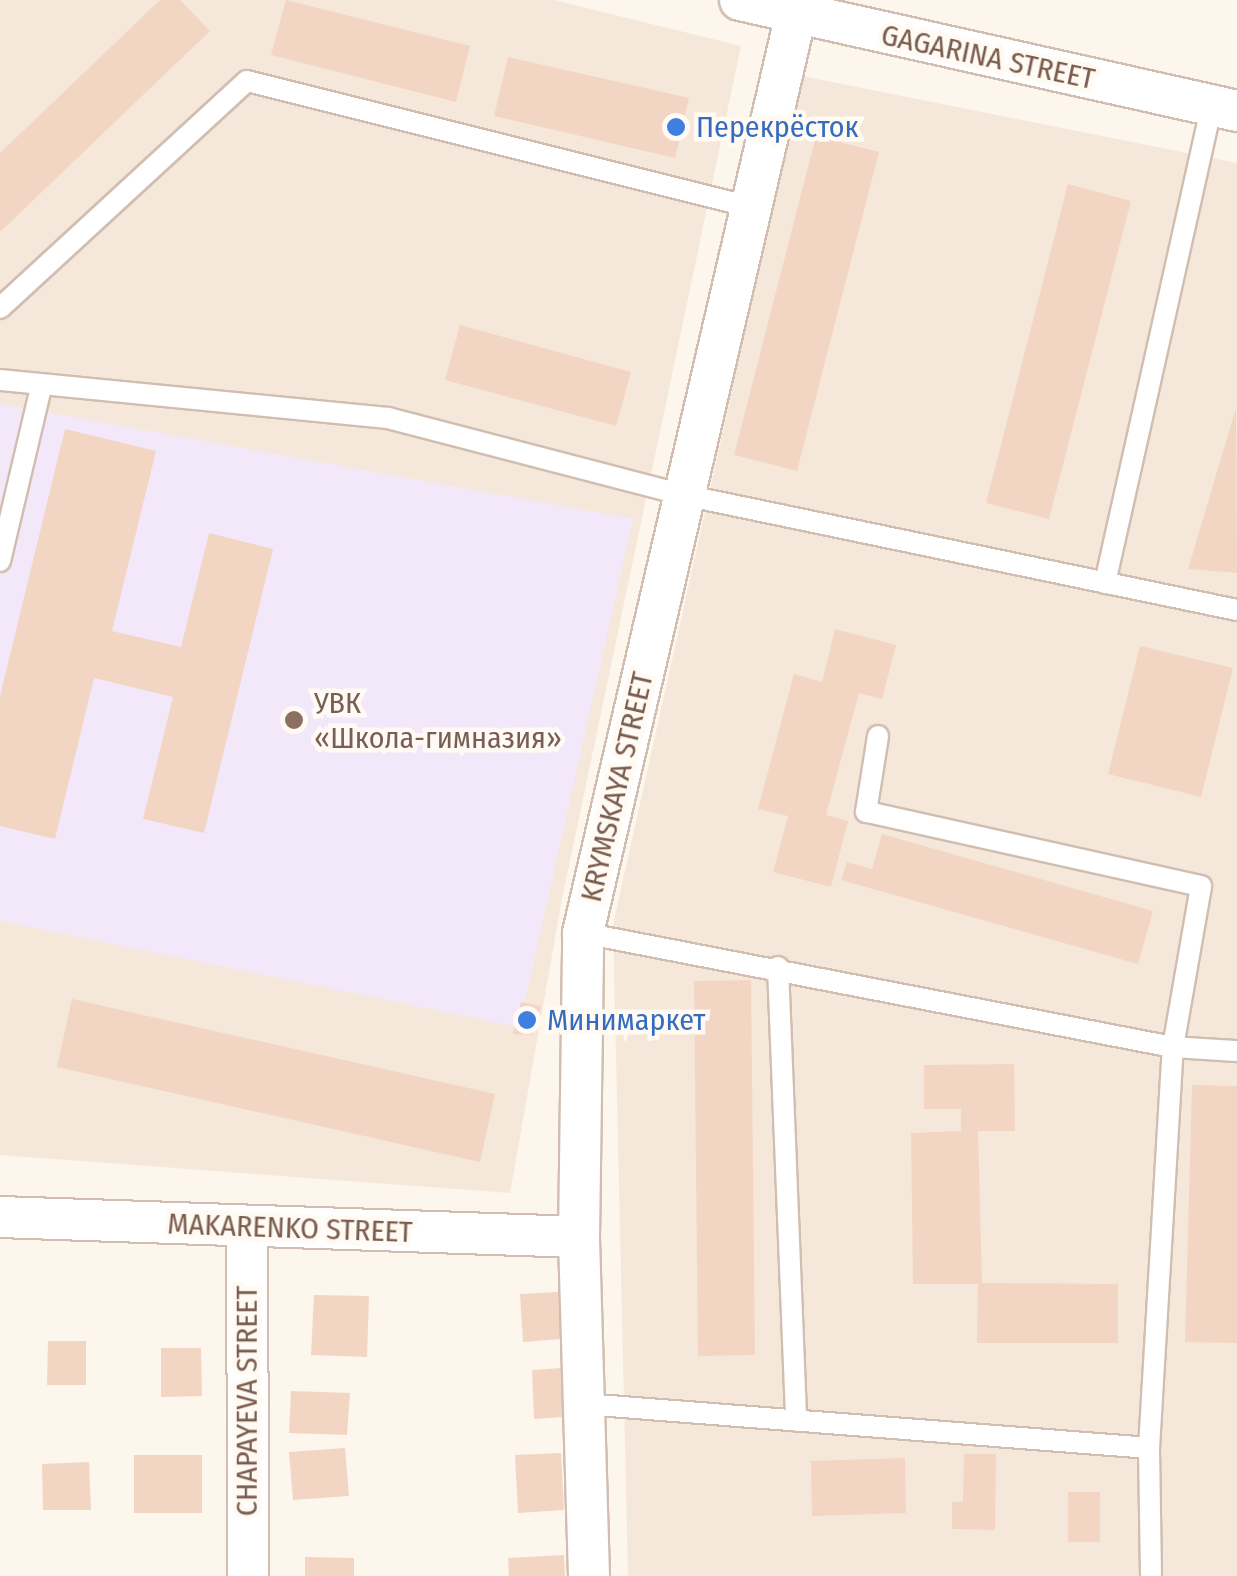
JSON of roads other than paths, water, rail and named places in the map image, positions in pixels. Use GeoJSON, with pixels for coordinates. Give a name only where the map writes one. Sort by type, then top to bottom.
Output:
{"type":"FeatureCollection","features":[{"type":"Feature","properties":{"kind":"street","name":"GAGARINA STREET"},"geometry":{"type":"LineString","coordinates":[[740,0],[796,14],[849,13],[1225,109]]}},
{"type":"Feature","properties":{"kind":"street","name":"KRYMSKAYA STREET"},"geometry":{"type":"LineString","coordinates":[[588,1576],[579,1237],[583,934],[796,14]]}},
{"type":"Feature","properties":{"kind":"street","name":"MAKARENKO STREET"},"geometry":{"type":"LineString","coordinates":[[0,1218],[579,1237]]}},
{"type":"Feature","properties":{"kind":"street","name":"CHAPAYEVA STREET"},"geometry":{"type":"LineString","coordinates":[[247,1227],[248,1576]]}},
{"type":"Feature","properties":{"kind":"lane"},"geometry":{"type":"LineString","coordinates":[[0,308],[247,81],[751,207]]}},
{"type":"Feature","properties":{"kind":"lane"},"geometry":{"type":"LineString","coordinates":[[1105,583],[1225,109]]}},
{"type":"Feature","properties":{"kind":"lane"},"geometry":{"type":"LineString","coordinates":[[0,380],[388,418],[684,495],[1237,610]]}},
{"type":"Feature","properties":{"kind":"lane"},"geometry":{"type":"LineString","coordinates":[[0,561],[41,387]]}},
{"type":"Feature","properties":{"kind":"lane"},"geometry":{"type":"LineString","coordinates":[[878,736],[866,812],[1201,886],[1173,1048],[1148,1448],[1152,1576]]}},
{"type":"Feature","properties":{"kind":"lane"},"geometry":{"type":"LineString","coordinates":[[583,934],[778,967],[1173,1048],[1237,1051]]}},
{"type":"Feature","properties":{"kind":"lane"},"geometry":{"type":"LineString","coordinates":[[778,967],[796,1421]]}},
{"type":"Feature","properties":{"kind":"lane"},"geometry":{"type":"LineString","coordinates":[[584,1404],[1148,1448]]}},
{"type":"Feature","properties":{"kind":"place","name":"Перекрёсток"},"geometry":{"type":"Point","coordinates":[676,127]}},
{"type":"Feature","properties":{"kind":"place","name":"УВК «Школа-гимназия»"},"geometry":{"type":"Point","coordinates":[294,720]}},
{"type":"Feature","properties":{"kind":"place","name":"Минимаркет"},"geometry":{"type":"Point","coordinates":[527,1020]}}]}
